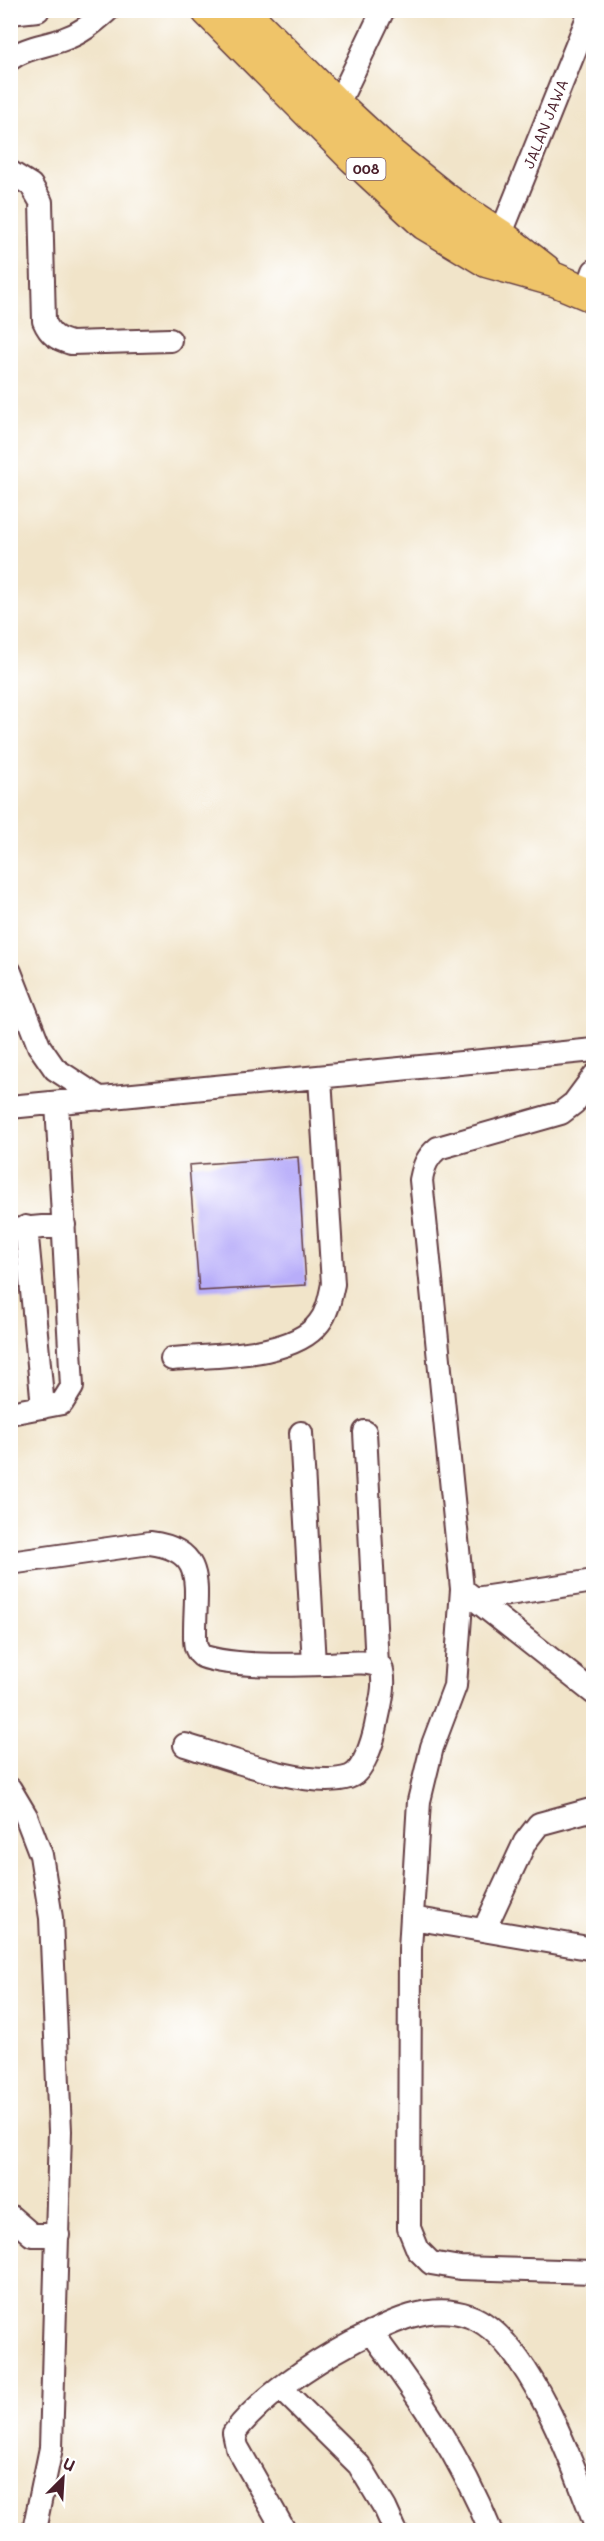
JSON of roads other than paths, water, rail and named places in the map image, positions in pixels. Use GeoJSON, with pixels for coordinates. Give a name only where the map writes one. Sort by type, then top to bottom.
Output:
{"type":"FeatureCollection","features":[{"type":"Feature","properties":{"kind":"highway","name":"008"},"geometry":{"type":"LineString","coordinates":[[208,10],[354,157],[425,223],[488,261],[591,287]]}},
{"type":"Feature","properties":{"kind":"highway","name":"008"},"geometry":{"type":"LineString","coordinates":[[241,10],[337,106],[447,201],[501,236],[556,280]]}},
{"type":"Feature","properties":{"kind":"street"},"geometry":{"type":"LineString","coordinates":[[10,13],[38,10]]}},
{"type":"Feature","properties":{"kind":"street"},"geometry":{"type":"LineString","coordinates":[[10,59],[19,53],[65,39],[87,28],[108,10]]}},
{"type":"Feature","properties":{"kind":"street"},"geometry":{"type":"LineString","coordinates":[[337,106],[383,10]]}},
{"type":"Feature","properties":{"kind":"street","name":"JALAN JAWA"},"geometry":{"type":"LineString","coordinates":[[501,236],[591,10]]}},
{"type":"Feature","properties":{"kind":"street"},"geometry":{"type":"LineString","coordinates":[[10,172],[31,185],[41,202],[44,321],[49,333],[58,340],[71,343],[170,340]]}},
{"type":"Feature","properties":{"kind":"street"},"geometry":{"type":"LineString","coordinates":[[10,972],[39,1046],[49,1061],[55,1069],[101,1099]]}},
{"type":"Feature","properties":{"kind":"street"},"geometry":{"type":"LineString","coordinates":[[10,1107],[594,1050]]}},
{"type":"Feature","properties":{"kind":"street"},"geometry":{"type":"LineString","coordinates":[[594,1076],[574,1103],[561,1113],[438,1148],[429,1155],[424,1166],[422,1180],[468,1594],[455,1686],[424,1771],[419,1801],[412,1918],[407,2179],[409,2228],[418,2250],[431,2263],[460,2268],[594,2272]]}},
{"type":"Feature","properties":{"kind":"street"},"geometry":{"type":"LineString","coordinates":[[172,1359],[270,1350],[304,1336],[319,1323],[328,1306],[333,1284],[320,1078]]}},
{"type":"Feature","properties":{"kind":"street"},"geometry":{"type":"LineString","coordinates":[[10,1413],[62,1403],[72,1387],[57,1103]]}},
{"type":"Feature","properties":{"kind":"street"},"geometry":{"type":"LineString","coordinates":[[43,1407],[18,1229],[64,1225]]}},
{"type":"Feature","properties":{"kind":"street"},"geometry":{"type":"LineString","coordinates":[[365,1432],[377,1665]]}},
{"type":"Feature","properties":{"kind":"street"},"geometry":{"type":"LineString","coordinates":[[301,1434],[314,1664]]}},
{"type":"Feature","properties":{"kind":"street"},"geometry":{"type":"LineString","coordinates":[[10,1563],[150,1543],[166,1545],[181,1551],[192,1564],[195,1646],[202,1656],[224,1661],[370,1663],[381,1667],[384,1683],[374,1734],[360,1767],[351,1776],[325,1780],[269,1771],[185,1745]]}},
{"type":"Feature","properties":{"kind":"street"},"geometry":{"type":"LineString","coordinates":[[468,1594],[594,1581]]}},
{"type":"Feature","properties":{"kind":"street"},"geometry":{"type":"LineString","coordinates":[[468,1594],[594,1693]]}},
{"type":"Feature","properties":{"kind":"street"},"geometry":{"type":"LineString","coordinates":[[10,1788],[26,1816],[41,1855],[51,1918],[60,2131],[51,2448],[34,2530]]}},
{"type":"Feature","properties":{"kind":"street"},"geometry":{"type":"LineString","coordinates":[[484,1930],[525,1842],[539,1824],[594,1809]]}},
{"type":"Feature","properties":{"kind":"street"},"geometry":{"type":"LineString","coordinates":[[412,1918],[594,1949]]}},
{"type":"Feature","properties":{"kind":"street"},"geometry":{"type":"LineString","coordinates":[[10,2216],[32,2235],[58,2235]]}},
{"type":"Feature","properties":{"kind":"street"},"geometry":{"type":"LineString","coordinates":[[284,2530],[234,2440],[239,2426],[302,2373],[371,2332],[409,2315],[437,2312],[468,2315],[493,2329],[519,2362],[555,2421],[594,2520]]}},
{"type":"Feature","properties":{"kind":"street"},"geometry":{"type":"LineString","coordinates":[[371,2332],[422,2400],[478,2501],[490,2530]]}},
{"type":"Feature","properties":{"kind":"street"},"geometry":{"type":"LineString","coordinates":[[282,2389],[359,2464],[395,2530]]}}]}
